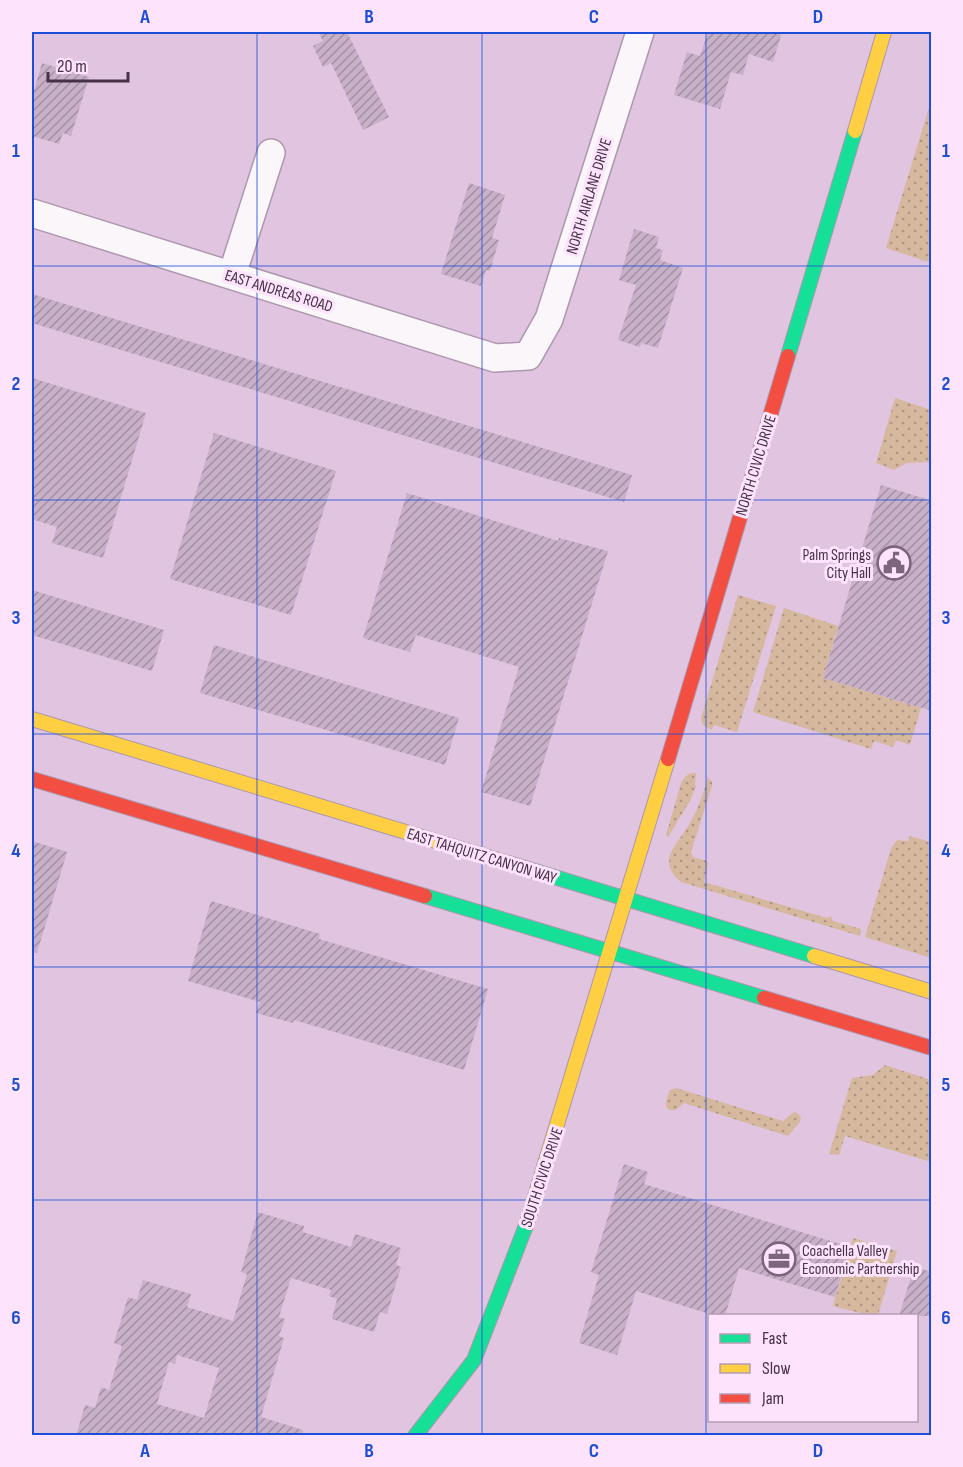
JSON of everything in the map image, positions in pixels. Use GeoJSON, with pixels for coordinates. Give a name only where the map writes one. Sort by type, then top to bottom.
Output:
{"type":"FeatureCollection","features":[{"type":"Feature","properties":{"kind":"main road","name":"NORTH CIVIC DRIVE"},"geometry":{"type":"LineString","coordinates":[[626,899],[884,32]]}},
{"type":"Feature","properties":{"kind":"main road","name":"EAST TAHQUITZ CANYON WAY"},"geometry":{"type":"LineString","coordinates":[[32,719],[932,992]]}},
{"type":"Feature","properties":{"kind":"main road"},"geometry":{"type":"LineString","coordinates":[[32,779],[932,1048]]}},
{"type":"Feature","properties":{"kind":"main road","name":"SOUTH CIVIC DRIVE"},"geometry":{"type":"LineString","coordinates":[[415,1436],[474,1360],[527,1223],[626,899]]}},
{"type":"Feature","properties":{"kind":"street","name":"NORTH AIRLANE DRIVE"},"geometry":{"type":"LineString","coordinates":[[528,356],[549,319],[640,32]]}},
{"type":"Feature","properties":{"kind":"street"},"geometry":{"type":"LineString","coordinates":[[232,275],[271,153]]}},
{"type":"Feature","properties":{"kind":"street","name":"EAST ANDREAS ROAD"},"geometry":{"type":"LineString","coordinates":[[32,213],[495,358],[528,356]]}},
{"type":"Feature","properties":{"kind":"shaded area"},"geometry":{"type":"Polygon","coordinates":[[[931,101],[932,263],[886,248],[931,101]]]}},
{"type":"Feature","properties":{"kind":"shaded area"},"geometry":{"type":"Polygon","coordinates":[[[895,398],[931,410],[931,462],[907,463],[894,470],[876,463],[895,398]]]}},
{"type":"Feature","properties":{"kind":"shaded area"},"geometry":{"type":"Polygon","coordinates":[[[738,595],[776,606],[737,732],[714,725],[712,730],[703,725],[701,718],[738,595]]]}},
{"type":"Feature","properties":{"kind":"shaded area"},"geometry":{"type":"Polygon","coordinates":[[[784,608],[838,626],[823,678],[921,708],[910,745],[896,740],[893,747],[874,741],[871,749],[753,712],[784,608]]]}},
{"type":"Feature","properties":{"kind":"shaded area"},"geometry":{"type":"Polygon","coordinates":[[[690,773],[696,773],[696,786],[690,801],[668,837],[666,835],[681,783],[690,773]]]}},
{"type":"Feature","properties":{"kind":"shaded area"},"geometry":{"type":"Polygon","coordinates":[[[708,777],[712,786],[691,852],[693,857],[707,861],[704,882],[827,918],[831,916],[833,921],[861,929],[860,936],[681,882],[673,874],[669,859],[694,816],[708,777]]]}},
{"type":"Feature","properties":{"kind":"shaded area"},"geometry":{"type":"Polygon","coordinates":[[[910,836],[931,842],[931,958],[865,937],[891,848],[897,840],[908,841],[910,836]]]}},
{"type":"Feature","properties":{"kind":"shaded area"},"geometry":{"type":"Polygon","coordinates":[[[885,1065],[931,1080],[931,1162],[845,1136],[839,1155],[829,1154],[852,1078],[873,1075],[885,1065]]]}},
{"type":"Feature","properties":{"kind":"shaded area"},"geometry":{"type":"Polygon","coordinates":[[[676,1088],[783,1121],[794,1112],[798,1113],[801,1118],[800,1122],[788,1136],[684,1103],[676,1110],[671,1110],[666,1107],[666,1101],[670,1090],[676,1088]]]}},
{"type":"Feature","properties":{"kind":"shaded area"},"geometry":{"type":"Polygon","coordinates":[[[853,1238],[897,1251],[878,1314],[864,1314],[833,1306],[853,1238]]]}},
{"type":"Feature","properties":{"kind":"building"},"geometry":{"type":"Polygon","coordinates":[[[318,32],[347,32],[389,117],[363,130],[331,63],[323,67],[313,46],[323,41],[318,32]]]}},
{"type":"Feature","properties":{"kind":"building"},"geometry":{"type":"Polygon","coordinates":[[[708,32],[782,32],[773,62],[749,54],[743,75],[731,72],[720,109],[674,95],[687,52],[700,56],[708,32]]]}},
{"type":"Feature","properties":{"kind":"building"},"geometry":{"type":"Polygon","coordinates":[[[42,63],[89,77],[71,136],[63,133],[59,144],[32,136],[32,97],[42,63]]]}},
{"type":"Feature","properties":{"kind":"building"},"geometry":{"type":"Polygon","coordinates":[[[469,183],[505,195],[492,238],[499,240],[490,271],[486,270],[481,286],[441,274],[469,183]]]}},
{"type":"Feature","properties":{"kind":"building"},"geometry":{"type":"Polygon","coordinates":[[[634,229],[659,237],[656,248],[663,250],[660,260],[683,268],[658,348],[641,343],[640,347],[618,340],[636,285],[619,280],[634,229]]]}},
{"type":"Feature","properties":{"kind":"building"},"geometry":{"type":"Polygon","coordinates":[[[32,294],[632,475],[624,502],[32,323],[32,294]]]}},
{"type":"Feature","properties":{"kind":"building"},"geometry":{"type":"Polygon","coordinates":[[[32,378],[146,413],[103,558],[52,543],[57,527],[32,519],[32,378]]]}},
{"type":"Feature","properties":{"kind":"building"},"geometry":{"type":"Polygon","coordinates":[[[214,433],[336,471],[291,615],[170,579],[214,433]]]}},
{"type":"Feature","properties":{"kind":"building","name":"Palm Springs City Hall"},"geometry":{"type":"Polygon","coordinates":[[[881,485],[932,501],[932,711],[823,678],[881,485]]]}},
{"type":"Feature","properties":{"kind":"building"},"geometry":{"type":"Polygon","coordinates":[[[407,493],[558,541],[559,538],[608,551],[530,806],[481,792],[519,667],[416,635],[410,652],[363,638],[407,493]]]}},
{"type":"Feature","properties":{"kind":"building"},"geometry":{"type":"Polygon","coordinates":[[[32,590],[164,630],[152,671],[32,635],[32,590]]]}},
{"type":"Feature","properties":{"kind":"building"},"geometry":{"type":"Polygon","coordinates":[[[214,645],[459,718],[445,765],[200,693],[214,645]]]}},
{"type":"Feature","properties":{"kind":"building"},"geometry":{"type":"Polygon","coordinates":[[[32,841],[67,852],[37,953],[32,952],[32,841]]]}},
{"type":"Feature","properties":{"kind":"building"},"geometry":{"type":"Polygon","coordinates":[[[211,901],[320,934],[319,939],[488,989],[464,1070],[294,1020],[293,1023],[256,1013],[260,1002],[188,981],[211,901]]]}},
{"type":"Feature","properties":{"kind":"building"},"geometry":{"type":"Polygon","coordinates":[[[624,1164],[648,1172],[644,1184],[850,1247],[835,1297],[739,1268],[726,1314],[710,1314],[636,1291],[617,1355],[579,1343],[599,1275],[591,1272],[624,1164]]]}},
{"type":"Feature","properties":{"kind":"building"},"geometry":{"type":"Polygon","coordinates":[[[258,1212],[304,1226],[303,1232],[351,1247],[355,1234],[401,1248],[396,1265],[401,1267],[387,1314],[380,1312],[374,1332],[332,1319],[337,1299],[329,1296],[331,1290],[291,1278],[279,1317],[285,1319],[279,1336],[284,1338],[261,1417],[303,1430],[302,1436],[76,1436],[85,1405],[95,1408],[101,1387],[109,1390],[122,1346],[114,1343],[128,1297],[137,1300],[143,1280],[191,1294],[187,1307],[233,1321],[247,1274],[241,1272],[258,1212]],[[177,1355],[175,1364],[169,1362],[157,1404],[204,1418],[219,1368],[177,1355]]]}},
{"type":"Feature","properties":{"kind":"building"},"geometry":{"type":"Polygon","coordinates":[[[914,1267],[932,1272],[932,1316],[900,1314],[914,1267]]]}},
{"type":"Feature","properties":{"kind":"traffic: fast"},"geometry":{"type":"LineString","coordinates":[[788,356],[855,131]]}},
{"type":"Feature","properties":{"kind":"traffic: fast"},"geometry":{"type":"LineString","coordinates":[[528,869],[814,956]]}},
{"type":"Feature","properties":{"kind":"traffic: fast"},"geometry":{"type":"LineString","coordinates":[[425,896],[764,998]]}},
{"type":"Feature","properties":{"kind":"traffic: fast"},"geometry":{"type":"LineString","coordinates":[[415,1436],[474,1360],[527,1223],[537,1190]]}},
{"type":"Feature","properties":{"kind":"traffic: slow"},"geometry":{"type":"LineString","coordinates":[[855,131],[884,32]]}},
{"type":"Feature","properties":{"kind":"traffic: slow"},"geometry":{"type":"LineString","coordinates":[[32,719],[528,869]]}},
{"type":"Feature","properties":{"kind":"traffic: slow"},"geometry":{"type":"LineString","coordinates":[[537,1190],[668,759]]}},
{"type":"Feature","properties":{"kind":"traffic: slow"},"geometry":{"type":"LineString","coordinates":[[814,956],[932,992]]}},
{"type":"Feature","properties":{"kind":"traffic: jam"},"geometry":{"type":"LineString","coordinates":[[668,759],[788,356]]}},
{"type":"Feature","properties":{"kind":"traffic: jam"},"geometry":{"type":"LineString","coordinates":[[32,779],[425,896]]}},
{"type":"Feature","properties":{"kind":"traffic: jam"},"geometry":{"type":"LineString","coordinates":[[764,998],[932,1048]]}},
{"type":"Feature","properties":{"kind":"place","name":"Palm Springs City Hall"},"geometry":{"type":"Point","coordinates":[894,563]}},
{"type":"Feature","properties":{"kind":"place","name":"Coachella Valley Economic Partnership"},"geometry":{"type":"Point","coordinates":[779,1259]}}]}
